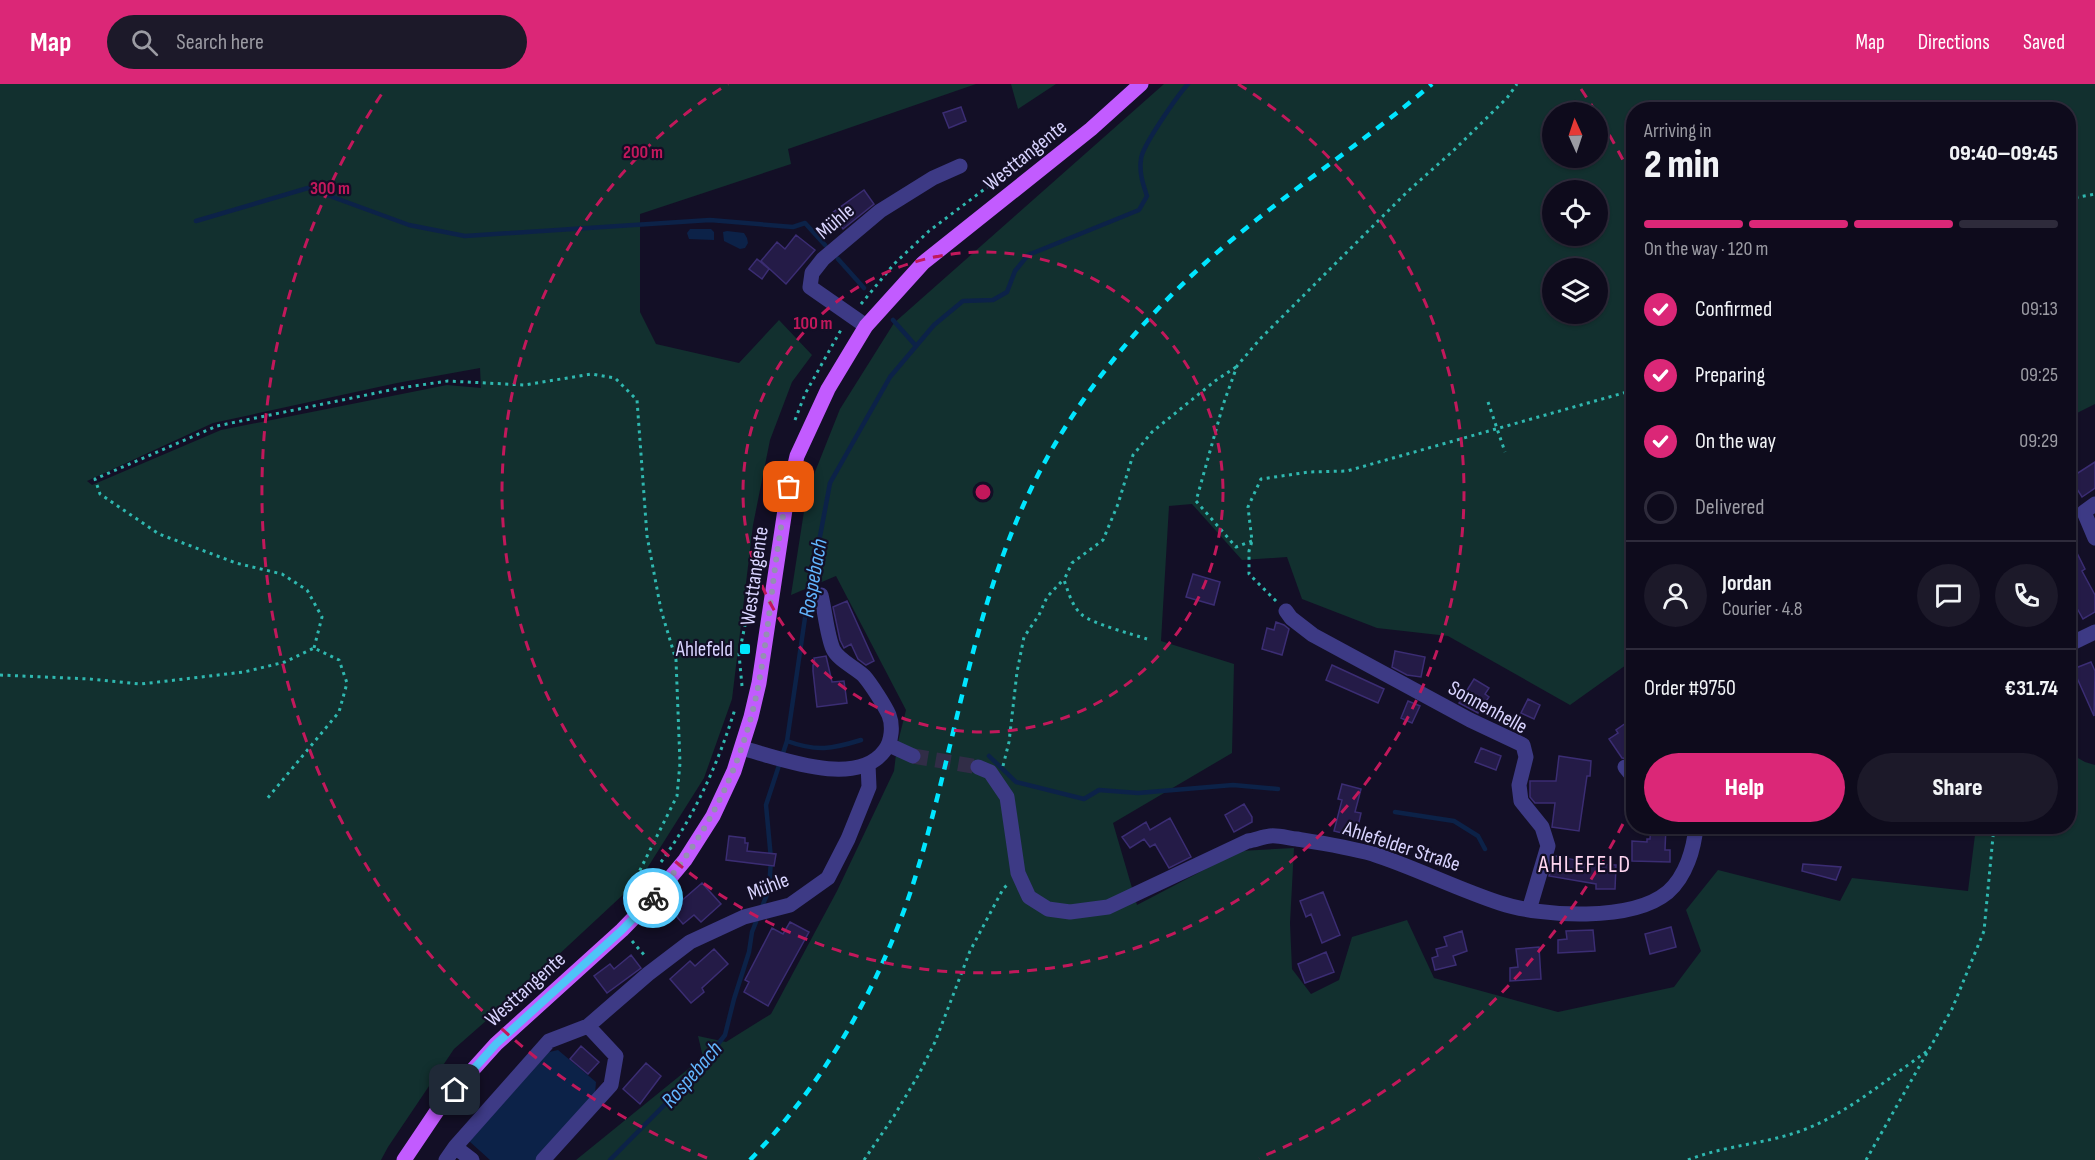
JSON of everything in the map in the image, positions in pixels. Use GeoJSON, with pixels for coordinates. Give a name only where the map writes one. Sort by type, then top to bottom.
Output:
{"type":"FeatureCollection","features":[{"type":"Feature","properties":{"kind":"main road","name":"Westtangente"},"geometry":{"type":"LineString","coordinates":[[404,1160],[441,1105],[496,1044],[622,930],[655,896],[685,860],[713,816],[742,748],[759,683],[782,525],[796,456],[828,389],[866,326],[923,263],[1091,129],[1141,84]]}},
{"type":"Feature","properties":{"kind":"street","name":"Mühle"},"geometry":{"type":"LineString","coordinates":[[866,326],[810,287],[812,273],[823,259],[880,211],[933,178],[960,166]]}},
{"type":"Feature","properties":{"kind":"street"},"geometry":{"type":"LineString","coordinates":[[2095,504],[2084,512],[2095,538]]}},
{"type":"Feature","properties":{"kind":"street"},"geometry":{"type":"LineString","coordinates":[[742,748],[802,765],[841,770],[868,764],[883,754],[889,745],[891,729],[889,715],[865,677],[833,651],[821,595]]}},
{"type":"Feature","properties":{"kind":"street","name":"Sonnenhelle"},"geometry":{"type":"LineString","coordinates":[[1286,611],[1291,618],[1313,634],[1470,720],[1523,745],[1526,757],[1520,785],[1521,801],[1542,827],[1548,846],[1530,910]]}},
{"type":"Feature","properties":{"kind":"street"},"geometry":{"type":"LineString","coordinates":[[2076,641],[2095,632]]}},
{"type":"Feature","properties":{"kind":"street"},"geometry":{"type":"LineString","coordinates":[[889,745],[914,756]]}},
{"type":"Feature","properties":{"kind":"street","name":"Mühle"},"geometry":{"type":"LineString","coordinates":[[450,1154],[549,1041],[588,1026],[690,942],[744,917],[790,904],[828,878],[848,839],[869,788],[868,764]]}},
{"type":"Feature","properties":{"kind":"street"},"geometry":{"type":"LineString","coordinates":[[978,767],[990,772],[998,782]]}},
{"type":"Feature","properties":{"kind":"street","name":"Ahlefelder Straße"},"geometry":{"type":"LineString","coordinates":[[998,782],[1007,796],[1018,873],[1029,897],[1048,909],[1071,912],[1108,907],[1248,842],[1272,835],[1373,854],[1502,903],[1530,910],[1570,914],[1615,913],[1667,892],[1682,874],[1694,848],[1695,834]]}},
{"type":"Feature","properties":{"kind":"street"},"geometry":{"type":"LineString","coordinates":[[543,1160],[611,1085],[616,1056],[588,1026]]}},
{"type":"Feature","properties":{"kind":"street"},"geometry":{"type":"LineString","coordinates":[[450,1154],[472,1160]]}},
{"type":"Feature","properties":{"kind":"path"},"geometry":{"type":"LineString","coordinates":[[998,782],[1009,742],[1017,672],[1024,637],[1039,615],[1047,597],[1064,580],[1072,563],[1102,540],[1118,504],[1133,455],[1152,432],[1237,366],[1260,339],[1407,192],[1500,105],[1516,84]]}},
{"type":"Feature","properties":{"kind":"path"},"geometry":{"type":"LineString","coordinates":[[794,424],[805,394],[834,339],[894,264],[929,231],[1072,123]]}},
{"type":"Feature","properties":{"kind":"path"},"geometry":{"type":"LineString","coordinates":[[2076,198],[2095,194]]}},
{"type":"Feature","properties":{"kind":"path"},"geometry":{"type":"LineString","coordinates":[[1237,366],[1223,405],[1196,501],[1236,547],[1252,541]]}},
{"type":"Feature","properties":{"kind":"path"},"geometry":{"type":"LineString","coordinates":[[0,675],[141,684],[244,672],[285,662],[314,648],[322,617],[307,590],[282,574],[236,563],[159,534],[100,494],[95,479],[217,426],[400,388],[448,381],[524,385],[592,374],[615,378],[637,400],[647,536],[661,610],[676,660],[680,763],[677,796],[639,872],[645,884],[651,876]]}},
{"type":"Feature","properties":{"kind":"path"},"geometry":{"type":"LineString","coordinates":[[1286,611],[1249,574],[1249,551],[1252,541],[1248,507],[1261,479],[1309,472],[1347,471],[1626,392]]}},
{"type":"Feature","properties":{"kind":"path"},"geometry":{"type":"LineString","coordinates":[[1488,402],[1505,452]]}},
{"type":"Feature","properties":{"kind":"path"},"geometry":{"type":"LineString","coordinates":[[742,688],[739,654],[748,611],[759,580]]}},
{"type":"Feature","properties":{"kind":"path"},"geometry":{"type":"LineString","coordinates":[[1064,580],[1081,614],[1108,627],[1147,639]]}},
{"type":"Feature","properties":{"kind":"path"},"geometry":{"type":"LineString","coordinates":[[266,800],[339,712],[347,683],[339,660],[314,648]]}},
{"type":"Feature","properties":{"kind":"path"},"geometry":{"type":"LineString","coordinates":[[657,868],[681,835],[708,782],[724,745],[739,699]]}},
{"type":"Feature","properties":{"kind":"path"},"geometry":{"type":"LineString","coordinates":[[1866,1160],[1952,1009],[1984,931],[1993,834]]}},
{"type":"Feature","properties":{"kind":"path"},"geometry":{"type":"LineString","coordinates":[[864,1160],[919,1074],[935,1042],[970,951],[1003,889],[1018,873]]}},
{"type":"Feature","properties":{"kind":"path"},"geometry":{"type":"LineString","coordinates":[[631,939],[652,971]]}},
{"type":"Feature","properties":{"kind":"path"},"geometry":{"type":"LineString","coordinates":[[1688,1160],[1711,1151],[1772,1140],[1812,1126],[1852,1104],[1930,1049]]}},
{"type":"Feature","properties":{"kind":"green space"},"geometry":{"type":"Polygon","coordinates":[[[0,84],[976,84],[788,149],[791,164],[640,214],[640,312],[656,344],[739,363],[779,320],[812,355],[792,382],[770,440],[753,525],[732,699],[704,778],[641,878],[454,1049],[381,1160],[0,1160],[0,84]],[[480,368],[397,383],[213,423],[87,481],[92,485],[221,430],[447,385],[481,388],[480,368]]]}},
{"type":"Feature","properties":{"kind":"green space"},"geometry":{"type":"Polygon","coordinates":[[[1011,84],[1056,84],[1018,109],[1011,84]]]}},
{"type":"Feature","properties":{"kind":"green space"},"geometry":{"type":"Polygon","coordinates":[[[1164,84],[2095,84],[2095,404],[2076,414],[2076,102],[1626,102],[1626,665],[1570,705],[1448,636],[1377,628],[1302,599],[1287,557],[1242,560],[1192,504],[1169,506],[1161,641],[1234,664],[1232,753],[1113,823],[1137,905],[1240,851],[1294,848],[1290,923],[1292,969],[1311,994],[1339,980],[1352,937],[1407,920],[1434,978],[1558,1012],[1674,987],[1701,951],[1686,910],[1718,870],[1840,901],[1852,878],[1968,891],[1975,834],[2076,834],[2076,757],[2095,765],[2095,1160],[576,1160],[703,1057],[698,1036],[726,1042],[771,1014],[837,891],[894,771],[897,746],[906,710],[836,576],[791,595],[807,492],[840,409],[894,323],[1164,84]]]}},
{"type":"Feature","properties":{"kind":"water"},"geometry":{"type":"Polygon","coordinates":[[[690,229],[711,229],[714,232],[714,240],[689,239],[687,233],[690,229]]]}},
{"type":"Feature","properties":{"kind":"water"},"geometry":{"type":"Polygon","coordinates":[[[723,232],[744,233],[748,243],[745,248],[740,249],[724,241],[723,232]]]}},
{"type":"Feature","properties":{"kind":"water"},"geometry":{"type":"Polygon","coordinates":[[[558,1050],[596,1082],[595,1094],[537,1160],[490,1160],[469,1141],[545,1053],[558,1050]]]}},
{"type":"Feature","properties":{"kind":"building"},"geometry":{"type":"Polygon","coordinates":[[[961,107],[966,121],[949,128],[943,113],[961,107]]]}},
{"type":"Feature","properties":{"kind":"building"},"geometry":{"type":"Polygon","coordinates":[[[864,190],[874,204],[843,229],[832,213],[864,190]]]}},
{"type":"Feature","properties":{"kind":"building"},"geometry":{"type":"Polygon","coordinates":[[[796,235],[815,250],[786,284],[761,261],[777,242],[785,249],[796,235]]]}},
{"type":"Feature","properties":{"kind":"building"},"geometry":{"type":"Polygon","coordinates":[[[757,259],[769,269],[762,279],[749,269],[757,259]]]}},
{"type":"Feature","properties":{"kind":"building"},"geometry":{"type":"Polygon","coordinates":[[[2095,462],[2095,488],[2082,497],[2076,488],[2076,474],[2095,462]]]}},
{"type":"Feature","properties":{"kind":"building"},"geometry":{"type":"Polygon","coordinates":[[[2076,551],[2085,569],[2082,571],[2095,595],[2095,612],[2083,619],[2076,606],[2076,551]]]}},
{"type":"Feature","properties":{"kind":"building"},"geometry":{"type":"Polygon","coordinates":[[[1193,574],[1220,582],[1214,605],[1186,597],[1193,574]]]}},
{"type":"Feature","properties":{"kind":"building"},"geometry":{"type":"Polygon","coordinates":[[[847,601],[874,661],[866,665],[858,659],[851,644],[844,648],[840,640],[833,607],[847,601]]]}},
{"type":"Feature","properties":{"kind":"building"},"geometry":{"type":"Polygon","coordinates":[[[1276,622],[1289,629],[1282,655],[1262,649],[1267,628],[1274,630],[1276,622]]]}},
{"type":"Feature","properties":{"kind":"building"},"geometry":{"type":"Polygon","coordinates":[[[1395,651],[1425,657],[1421,677],[1407,675],[1392,667],[1395,651]]]}},
{"type":"Feature","properties":{"kind":"building"},"geometry":{"type":"Polygon","coordinates":[[[826,656],[832,682],[844,681],[847,703],[817,707],[814,658],[826,656]]]}},
{"type":"Feature","properties":{"kind":"building"},"geometry":{"type":"Polygon","coordinates":[[[2091,662],[2095,671],[2094,716],[2076,676],[2076,668],[2091,662]]]}},
{"type":"Feature","properties":{"kind":"building"},"geometry":{"type":"Polygon","coordinates":[[[1332,665],[1384,689],[1378,703],[1326,680],[1332,665]]]}},
{"type":"Feature","properties":{"kind":"building"},"geometry":{"type":"Polygon","coordinates":[[[1474,679],[1489,688],[1485,694],[1489,697],[1478,713],[1459,703],[1474,679]]]}},
{"type":"Feature","properties":{"kind":"building"},"geometry":{"type":"Polygon","coordinates":[[[1528,699],[1540,705],[1534,719],[1521,713],[1528,699]]]}},
{"type":"Feature","properties":{"kind":"building"},"geometry":{"type":"Polygon","coordinates":[[[1408,701],[1420,706],[1412,723],[1401,718],[1408,701]]]}},
{"type":"Feature","properties":{"kind":"building"},"geometry":{"type":"Polygon","coordinates":[[[1626,723],[1626,759],[1622,758],[1609,739],[1618,733],[1616,730],[1626,723]]]}},
{"type":"Feature","properties":{"kind":"building"},"geometry":{"type":"Polygon","coordinates":[[[1481,748],[1501,756],[1496,770],[1475,762],[1481,748]]]}},
{"type":"Feature","properties":{"kind":"building"},"geometry":{"type":"Polygon","coordinates":[[[1559,756],[1591,761],[1579,831],[1552,827],[1555,803],[1535,803],[1530,797],[1530,781],[1556,781],[1559,756]]]}},
{"type":"Feature","properties":{"kind":"building"},"geometry":{"type":"Polygon","coordinates":[[[1342,784],[1361,789],[1355,812],[1361,813],[1357,831],[1351,830],[1350,835],[1334,831],[1342,800],[1338,799],[1342,784]]]}},
{"type":"Feature","properties":{"kind":"building"},"geometry":{"type":"Polygon","coordinates":[[[1244,804],[1252,817],[1252,822],[1234,832],[1225,815],[1244,804]]]}},
{"type":"Feature","properties":{"kind":"building"},"geometry":{"type":"Polygon","coordinates":[[[1170,818],[1191,857],[1169,868],[1155,844],[1150,847],[1144,839],[1130,848],[1122,837],[1146,822],[1150,830],[1170,818]]]}},
{"type":"Feature","properties":{"kind":"building"},"geometry":{"type":"Polygon","coordinates":[[[1650,834],[1666,834],[1665,850],[1670,850],[1670,862],[1632,861],[1632,841],[1647,842],[1647,839],[1650,839],[1650,834]]]}},
{"type":"Feature","properties":{"kind":"building"},"geometry":{"type":"Polygon","coordinates":[[[729,836],[745,838],[745,843],[748,843],[747,851],[776,854],[774,866],[726,860],[729,836]]]}},
{"type":"Feature","properties":{"kind":"building"},"geometry":{"type":"Polygon","coordinates":[[[1555,856],[1581,861],[1581,864],[1616,865],[1615,889],[1596,889],[1596,884],[1549,876],[1555,856]]]}},
{"type":"Feature","properties":{"kind":"building"},"geometry":{"type":"Polygon","coordinates":[[[1803,864],[1841,867],[1836,880],[1802,871],[1803,864]]]}},
{"type":"Feature","properties":{"kind":"building"},"geometry":{"type":"Polygon","coordinates":[[[702,883],[721,904],[701,922],[694,915],[683,924],[671,910],[702,883]]]}},
{"type":"Feature","properties":{"kind":"building"},"geometry":{"type":"Polygon","coordinates":[[[1323,892],[1340,935],[1322,943],[1311,914],[1306,917],[1300,901],[1323,892]]]}},
{"type":"Feature","properties":{"kind":"building"},"geometry":{"type":"Polygon","coordinates":[[[790,922],[809,932],[768,1006],[744,992],[749,982],[745,980],[772,928],[783,934],[790,922]]]}},
{"type":"Feature","properties":{"kind":"building"},"geometry":{"type":"Polygon","coordinates":[[[1671,927],[1676,947],[1650,954],[1645,934],[1671,927]]]}},
{"type":"Feature","properties":{"kind":"building"},"geometry":{"type":"Polygon","coordinates":[[[1593,930],[1595,951],[1558,953],[1558,940],[1567,939],[1566,931],[1593,930]]]}},
{"type":"Feature","properties":{"kind":"building"},"geometry":{"type":"Polygon","coordinates":[[[1462,931],[1467,951],[1453,956],[1456,965],[1435,970],[1432,958],[1438,956],[1436,949],[1447,946],[1444,937],[1462,931]]]}},
{"type":"Feature","properties":{"kind":"building"},"geometry":{"type":"Polygon","coordinates":[[[1539,947],[1541,979],[1510,981],[1510,968],[1518,967],[1516,949],[1539,947]]]}},
{"type":"Feature","properties":{"kind":"building"},"geometry":{"type":"Polygon","coordinates":[[[714,949],[728,964],[702,988],[704,992],[691,1003],[670,979],[690,961],[695,966],[714,949]]]}},
{"type":"Feature","properties":{"kind":"building"},"geometry":{"type":"Polygon","coordinates":[[[1326,952],[1334,972],[1305,983],[1298,964],[1326,952]]]}},
{"type":"Feature","properties":{"kind":"building"},"geometry":{"type":"Polygon","coordinates":[[[631,955],[641,968],[607,993],[594,976],[610,964],[614,969],[631,955]]]}},
{"type":"Feature","properties":{"kind":"building"},"geometry":{"type":"Polygon","coordinates":[[[581,1046],[599,1062],[588,1074],[570,1059],[581,1046]]]}},
{"type":"Feature","properties":{"kind":"building"},"geometry":{"type":"Polygon","coordinates":[[[646,1063],[661,1076],[640,1104],[623,1089],[646,1063]]]}},
{"type":"Feature","properties":{"kind":"waterway","name":"Rospebach"},"geometry":{"type":"LineString","coordinates":[[761,909],[769,890],[771,859],[766,805],[787,741],[806,611],[830,483],[890,377],[934,325],[963,301],[993,300],[1007,292],[1015,271],[1028,255],[1139,210],[1147,196],[1141,174],[1143,152],[1161,121],[1188,84]]}},
{"type":"Feature","properties":{"kind":"waterway"},"geometry":{"type":"LineString","coordinates":[[196,221],[308,188],[409,225],[465,236],[710,220],[793,227],[805,223],[825,245]]}},
{"type":"Feature","properties":{"kind":"waterway"},"geometry":{"type":"LineString","coordinates":[[838,259],[864,288]]}},
{"type":"Feature","properties":{"kind":"waterway"},"geometry":{"type":"LineString","coordinates":[[893,320],[916,346]]}},
{"type":"Feature","properties":{"kind":"waterway"},"geometry":{"type":"LineString","coordinates":[[787,741],[807,747],[824,748],[861,740]]}},
{"type":"Feature","properties":{"kind":"waterway"},"geometry":{"type":"LineString","coordinates":[[989,756],[1016,782],[1084,799],[1099,790],[1138,793],[1233,785],[1278,789]]}},
{"type":"Feature","properties":{"kind":"waterway"},"geometry":{"type":"LineString","coordinates":[[1395,812],[1454,821],[1478,836],[1485,849]]}},
{"type":"Feature","properties":{"kind":"waterway","name":"Rospebach"},"geometry":{"type":"LineString","coordinates":[[610,1160],[693,1076],[725,1035],[758,917]]}},
{"type":"Feature","properties":{"kind":"tunnel"},"geometry":{"type":"LineString","coordinates":[[913,756],[978,767]]}},
{"type":"Feature","properties":{"kind":"railway"},"geometry":{"type":"LineString","coordinates":[[750,1160],[778,1130],[827,1064],[849,1029],[886,955],[915,878],[968,670],[998,569],[1041,469],[1080,404],[1126,344],[1205,263],[1259,218],[1432,84]]}},
{"type":"Feature","properties":{"kind":"way so far"},"geometry":{"type":"LineString","coordinates":[[653,898],[685,860],[713,816],[742,748],[759,683],[773,579],[789,487]]}},
{"type":"Feature","properties":{"kind":"place","name":"Ahlefeld"},"geometry":{"type":"Point","coordinates":[745,649]}},
{"type":"Feature","properties":{"kind":"district","name":"AHLEFELD"},"geometry":{"type":"Point","coordinates":[1585,864]}},
{"type":"Feature","properties":{"kind":"route"},"geometry":{"type":"LineString","coordinates":[[455,1090],[496,1044],[622,930],[653,898]]}}]}
